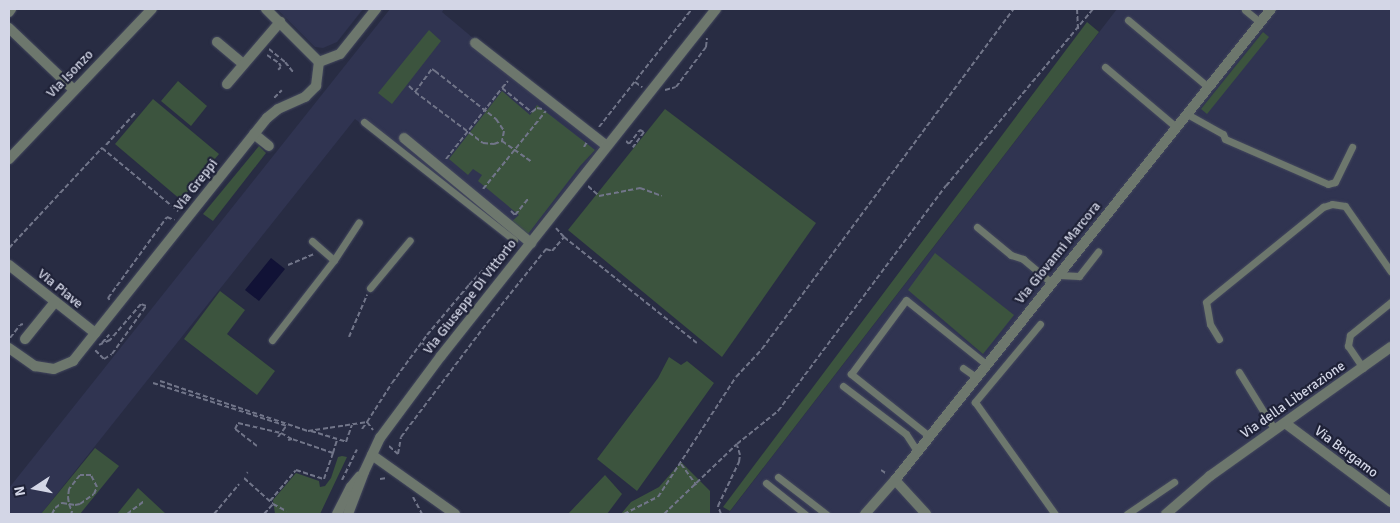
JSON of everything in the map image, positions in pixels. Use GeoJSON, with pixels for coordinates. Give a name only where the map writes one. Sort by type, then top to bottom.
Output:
{"type":"FeatureCollection","features":[{"type":"Feature","properties":{"kind":"street"},"geometry":{"type":"LineString","coordinates":[[9,12],[12,9]]}},
{"type":"Feature","properties":{"kind":"street","name":"Via Isonzo"},"geometry":{"type":"LineString","coordinates":[[9,159],[152,9]]}},
{"type":"Feature","properties":{"kind":"street"},"geometry":{"type":"LineString","coordinates":[[266,9],[319,62],[340,54],[376,9]]}},
{"type":"Feature","properties":{"kind":"street","name":"Via Giuseppe Di Vittorio"},"geometry":{"type":"LineString","coordinates":[[348,514],[364,472],[380,438],[441,356],[716,9]]}},
{"type":"Feature","properties":{"kind":"street","name":"Via Giovanni Marcora"},"geometry":{"type":"LineString","coordinates":[[865,514],[895,480],[976,376],[1271,9]]}},
{"type":"Feature","properties":{"kind":"street"},"geometry":{"type":"LineString","coordinates":[[226,84],[280,22]]}},
{"type":"Feature","properties":{"kind":"street"},"geometry":{"type":"LineString","coordinates":[[9,28],[74,90]]}},
{"type":"Feature","properties":{"kind":"street"},"geometry":{"type":"LineString","coordinates":[[217,42],[243,64]]}},
{"type":"Feature","properties":{"kind":"street"},"geometry":{"type":"LineString","coordinates":[[475,43],[607,146]]}},
{"type":"Feature","properties":{"kind":"street","name":"Via Greppi"},"geometry":{"type":"LineString","coordinates":[[9,349],[35,366],[54,370],[73,361],[89,345],[95,333],[254,134],[278,108],[305,98],[316,86],[319,62]]}},
{"type":"Feature","properties":{"kind":"street"},"geometry":{"type":"LineString","coordinates":[[254,134],[269,146]]}},
{"type":"Feature","properties":{"kind":"street"},"geometry":{"type":"LineString","coordinates":[[404,138],[531,243]]}},
{"type":"Feature","properties":{"kind":"street","name":"Via Piave"},"geometry":{"type":"LineString","coordinates":[[9,265],[95,333]]}},
{"type":"Feature","properties":{"kind":"street"},"geometry":{"type":"LineString","coordinates":[[25,339],[55,302]]}},
{"type":"Feature","properties":{"kind":"street","name":"Via della Liberazione"},"geometry":{"type":"LineString","coordinates":[[1166,514],[1210,476],[1391,347]]}},
{"type":"Feature","properties":{"kind":"street","name":"Via Bergamo"},"geometry":{"type":"LineString","coordinates":[[1285,423],[1391,502]]}},
{"type":"Feature","properties":{"kind":"street"},"geometry":{"type":"LineString","coordinates":[[372,455],[444,510],[455,514]]}},
{"type":"Feature","properties":{"kind":"street","name":"Via Giuseppe Di Vittorio"},"geometry":{"type":"LineString","coordinates":[[337,514],[351,487],[364,472]]}},
{"type":"Feature","properties":{"kind":"street"},"geometry":{"type":"LineString","coordinates":[[895,480],[926,514]]}},
{"type":"Feature","properties":{"kind":"lane"},"geometry":{"type":"LineString","coordinates":[[1245,10],[1260,22]]}},
{"type":"Feature","properties":{"kind":"lane"},"geometry":{"type":"LineString","coordinates":[[1128,20],[1208,87]]}},
{"type":"Feature","properties":{"kind":"lane"},"geometry":{"type":"LineString","coordinates":[[1105,67],[1176,127]]}},
{"type":"Feature","properties":{"kind":"lane"},"geometry":{"type":"LineString","coordinates":[[1187,114],[1223,134],[1225,139],[1328,184],[1335,182],[1352,148]]}},
{"type":"Feature","properties":{"kind":"lane"},"geometry":{"type":"LineString","coordinates":[[364,122],[514,240]]}},
{"type":"Feature","properties":{"kind":"lane"},"geometry":{"type":"LineString","coordinates":[[1219,339],[1210,324],[1206,302],[1323,207],[1332,204],[1345,206],[1391,272]]}},
{"type":"Feature","properties":{"kind":"lane"},"geometry":{"type":"LineString","coordinates":[[272,340],[334,260],[359,222]]}},
{"type":"Feature","properties":{"kind":"lane"},"geometry":{"type":"LineString","coordinates":[[977,226],[1011,255],[1023,259],[1052,283]]}},
{"type":"Feature","properties":{"kind":"lane"},"geometry":{"type":"LineString","coordinates":[[370,288],[410,240]]}},
{"type":"Feature","properties":{"kind":"lane"},"geometry":{"type":"LineString","coordinates":[[312,241],[334,260]]}},
{"type":"Feature","properties":{"kind":"lane"},"geometry":{"type":"LineString","coordinates":[[1058,275],[1079,276],[1098,252]]}},
{"type":"Feature","properties":{"kind":"lane"},"geometry":{"type":"LineString","coordinates":[[929,436],[851,374],[906,300],[986,364]]}},
{"type":"Feature","properties":{"kind":"lane"},"geometry":{"type":"LineString","coordinates":[[1362,368],[1348,346],[1350,335],[1391,302]]}},
{"type":"Feature","properties":{"kind":"lane"},"geometry":{"type":"LineString","coordinates":[[1040,324],[975,402],[1055,514]]}},
{"type":"Feature","properties":{"kind":"lane"},"geometry":{"type":"LineString","coordinates":[[963,368],[976,376]]}},
{"type":"Feature","properties":{"kind":"lane"},"geometry":{"type":"LineString","coordinates":[[1239,372],[1275,430]]}},
{"type":"Feature","properties":{"kind":"lane"},"geometry":{"type":"LineString","coordinates":[[843,386],[906,434],[917,451]]}},
{"type":"Feature","properties":{"kind":"lane"},"geometry":{"type":"LineString","coordinates":[[778,477],[826,514]]}},
{"type":"Feature","properties":{"kind":"lane"},"geometry":{"type":"LineString","coordinates":[[1127,514],[1174,482]]}},
{"type":"Feature","properties":{"kind":"lane"},"geometry":{"type":"LineString","coordinates":[[766,483],[804,514]]}},
{"type":"Feature","properties":{"kind":"path"},"geometry":{"type":"LineString","coordinates":[[584,147],[692,9]]}},
{"type":"Feature","properties":{"kind":"path"},"geometry":{"type":"LineString","coordinates":[[621,514],[658,496],[736,377],[762,349],[1014,9]]}},
{"type":"Feature","properties":{"kind":"path"},"geometry":{"type":"LineString","coordinates":[[1077,9],[1078,29]]}},
{"type":"Feature","properties":{"kind":"path"},"geometry":{"type":"LineString","coordinates":[[664,514],[737,444],[778,411],[946,186],[1093,9]]}},
{"type":"Feature","properties":{"kind":"path"},"geometry":{"type":"LineString","coordinates":[[665,90],[676,87],[706,47],[706,39],[712,32]]}},
{"type":"Feature","properties":{"kind":"path"},"geometry":{"type":"LineString","coordinates":[[278,70],[281,66],[266,55],[266,50],[271,51],[293,72]]}},
{"type":"Feature","properties":{"kind":"path"},"geometry":{"type":"LineString","coordinates":[[415,92],[432,69],[486,110],[503,126],[502,141]]}},
{"type":"Feature","properties":{"kind":"path"},"geometry":{"type":"LineString","coordinates":[[409,86],[483,143],[494,144],[502,141]]}},
{"type":"Feature","properties":{"kind":"path"},"geometry":{"type":"LineString","coordinates":[[446,160],[502,88],[532,112],[537,108],[547,109],[483,189],[489,194]]}},
{"type":"Feature","properties":{"kind":"path"},"geometry":{"type":"LineString","coordinates":[[106,145],[136,112]]}},
{"type":"Feature","properties":{"kind":"path"},"geometry":{"type":"LineString","coordinates":[[620,148],[626,141],[629,144],[640,130],[644,132],[633,147]]}},
{"type":"Feature","properties":{"kind":"path"},"geometry":{"type":"LineString","coordinates":[[502,141],[531,161]]}},
{"type":"Feature","properties":{"kind":"path"},"geometry":{"type":"LineString","coordinates":[[9,248],[102,148],[182,213]]}},
{"type":"Feature","properties":{"kind":"path"},"geometry":{"type":"LineString","coordinates":[[584,189],[593,179]]}},
{"type":"Feature","properties":{"kind":"path"},"geometry":{"type":"LineString","coordinates":[[587,185],[599,196],[640,188],[662,196]]}},
{"type":"Feature","properties":{"kind":"path"},"geometry":{"type":"LineString","coordinates":[[509,210],[515,215],[529,198]]}},
{"type":"Feature","properties":{"kind":"path"},"geometry":{"type":"LineString","coordinates":[[114,304],[108,298],[167,217],[178,220]]}},
{"type":"Feature","properties":{"kind":"path"},"geometry":{"type":"LineString","coordinates":[[555,228],[696,343]]}},
{"type":"Feature","properties":{"kind":"path"},"geometry":{"type":"LineString","coordinates":[[398,454],[401,437],[502,303],[546,249],[552,251],[564,237]]}},
{"type":"Feature","properties":{"kind":"path"},"geometry":{"type":"LineString","coordinates":[[308,431],[367,422],[392,383],[427,335],[468,285],[495,257],[505,254],[514,240]]}},
{"type":"Feature","properties":{"kind":"path"},"geometry":{"type":"LineString","coordinates":[[288,265],[323,250]]}},
{"type":"Feature","properties":{"kind":"path"},"geometry":{"type":"LineString","coordinates":[[349,337],[370,288]]}},
{"type":"Feature","properties":{"kind":"path"},"geometry":{"type":"LineString","coordinates":[[141,304],[146,306],[112,354],[104,359],[89,345],[101,345],[110,340],[141,304]]}},
{"type":"Feature","properties":{"kind":"path"},"geometry":{"type":"LineString","coordinates":[[128,306],[135,311]]}},
{"type":"Feature","properties":{"kind":"path"},"geometry":{"type":"LineString","coordinates":[[160,381],[288,425]]}},
{"type":"Feature","properties":{"kind":"path"},"geometry":{"type":"LineString","coordinates":[[153,383],[346,442],[352,424]]}},
{"type":"Feature","properties":{"kind":"path"},"geometry":{"type":"LineString","coordinates":[[257,446],[235,429],[238,423],[281,434],[333,453]]}},
{"type":"Feature","properties":{"kind":"path"},"geometry":{"type":"LineString","coordinates":[[278,437],[288,425]]}},
{"type":"Feature","properties":{"kind":"path"},"geometry":{"type":"LineString","coordinates":[[288,440],[292,439]]}},
{"type":"Feature","properties":{"kind":"path"},"geometry":{"type":"LineString","coordinates":[[270,501],[296,470],[324,479],[337,440]]}},
{"type":"Feature","properties":{"kind":"path"},"geometry":{"type":"LineString","coordinates":[[721,514],[718,506],[739,462],[740,455],[737,444]]}},
{"type":"Feature","properties":{"kind":"path"},"geometry":{"type":"LineString","coordinates":[[681,463],[696,485]]}},
{"type":"Feature","properties":{"kind":"path"},"geometry":{"type":"LineString","coordinates":[[52,514],[55,508],[62,503],[69,504],[80,504],[94,494],[96,487],[91,475],[80,475],[69,489],[69,504],[71,514]]}},
{"type":"Feature","properties":{"kind":"path"},"geometry":{"type":"LineString","coordinates":[[244,478],[273,504],[286,511]]}},
{"type":"Feature","properties":{"kind":"path"},"geometry":{"type":"LineString","coordinates":[[214,514],[239,484]]}},
{"type":"Feature","properties":{"kind":"path"},"geometry":{"type":"LineString","coordinates":[[127,514],[144,501]]}},
{"type":"Feature","properties":{"kind":"path"},"geometry":{"type":"LineString","coordinates":[[264,514],[273,504]]}},
{"type":"Feature","properties":{"kind":"shaded area"},"geometry":{"type":"Polygon","coordinates":[[[277,9],[363,9],[337,42],[323,48],[315,47],[277,9]]]}},
{"type":"Feature","properties":{"kind":"shaded area"},"geometry":{"type":"Polygon","coordinates":[[[390,9],[444,9],[442,12],[601,145],[518,249],[355,119],[41,514],[9,514],[9,488],[390,9]]]}},
{"type":"Feature","properties":{"kind":"shaded area"},"geometry":{"type":"Polygon","coordinates":[[[1117,9],[1391,9],[1391,514],[728,514],[1117,9]]]}},
{"type":"Feature","properties":{"kind":"shaded area"},"geometry":{"type":"Polygon","coordinates":[[[271,258],[285,269],[259,301],[245,290],[271,258]]]}},
{"type":"Feature","properties":{"kind":"green space"},"geometry":{"type":"Polygon","coordinates":[[[1087,22],[1099,32],[730,511],[723,507],[1087,22]]]}},
{"type":"Feature","properties":{"kind":"green space"},"geometry":{"type":"Polygon","coordinates":[[[429,30],[441,41],[392,104],[378,93],[429,30]]]}},
{"type":"Feature","properties":{"kind":"green space"},"geometry":{"type":"Polygon","coordinates":[[[1263,32],[1269,37],[1207,114],[1201,109],[1263,32]]]}},
{"type":"Feature","properties":{"kind":"green space"},"geometry":{"type":"Polygon","coordinates":[[[178,81],[207,106],[191,126],[161,101],[178,81]]]}},
{"type":"Feature","properties":{"kind":"green space"},"geometry":{"type":"Polygon","coordinates":[[[502,91],[530,115],[537,105],[595,150],[580,166],[528,234],[511,222],[519,215],[478,181],[482,175],[473,169],[468,175],[449,159],[502,91]]]}},
{"type":"Feature","properties":{"kind":"green space"},"geometry":{"type":"Polygon","coordinates":[[[153,99],[219,154],[181,200],[115,144],[153,99]]]}},
{"type":"Feature","properties":{"kind":"green space"},"geometry":{"type":"Polygon","coordinates":[[[665,109],[816,223],[722,357],[568,230],[665,109]]]}},
{"type":"Feature","properties":{"kind":"green space"},"geometry":{"type":"Polygon","coordinates":[[[259,146],[266,153],[213,221],[203,214],[259,146]]]}},
{"type":"Feature","properties":{"kind":"green space"},"geometry":{"type":"Polygon","coordinates":[[[935,253],[1014,315],[983,354],[908,290],[935,253]]]}},
{"type":"Feature","properties":{"kind":"green space"},"geometry":{"type":"Polygon","coordinates":[[[220,291],[245,310],[227,334],[275,371],[257,395],[184,339],[220,291]]]}},
{"type":"Feature","properties":{"kind":"green space"},"geometry":{"type":"Polygon","coordinates":[[[669,357],[681,365],[687,361],[714,383],[637,491],[597,459],[658,378],[669,357]]]}},
{"type":"Feature","properties":{"kind":"green space"},"geometry":{"type":"Polygon","coordinates":[[[95,448],[119,466],[80,514],[41,514],[95,448]]]}},
{"type":"Feature","properties":{"kind":"green space"},"geometry":{"type":"Polygon","coordinates":[[[338,457],[347,457],[320,514],[275,514],[273,500],[296,473],[319,481],[320,487],[325,486],[331,478],[338,457]]]}},
{"type":"Feature","properties":{"kind":"green space"},"geometry":{"type":"Polygon","coordinates":[[[681,462],[710,491],[710,514],[621,514],[631,502],[659,487],[681,462]]]}},
{"type":"Feature","properties":{"kind":"green space"},"geometry":{"type":"Polygon","coordinates":[[[605,475],[622,494],[607,514],[568,514],[605,475]]]}},
{"type":"Feature","properties":{"kind":"green space"},"geometry":{"type":"Polygon","coordinates":[[[138,488],[166,514],[117,514],[138,488]]]}}]}
